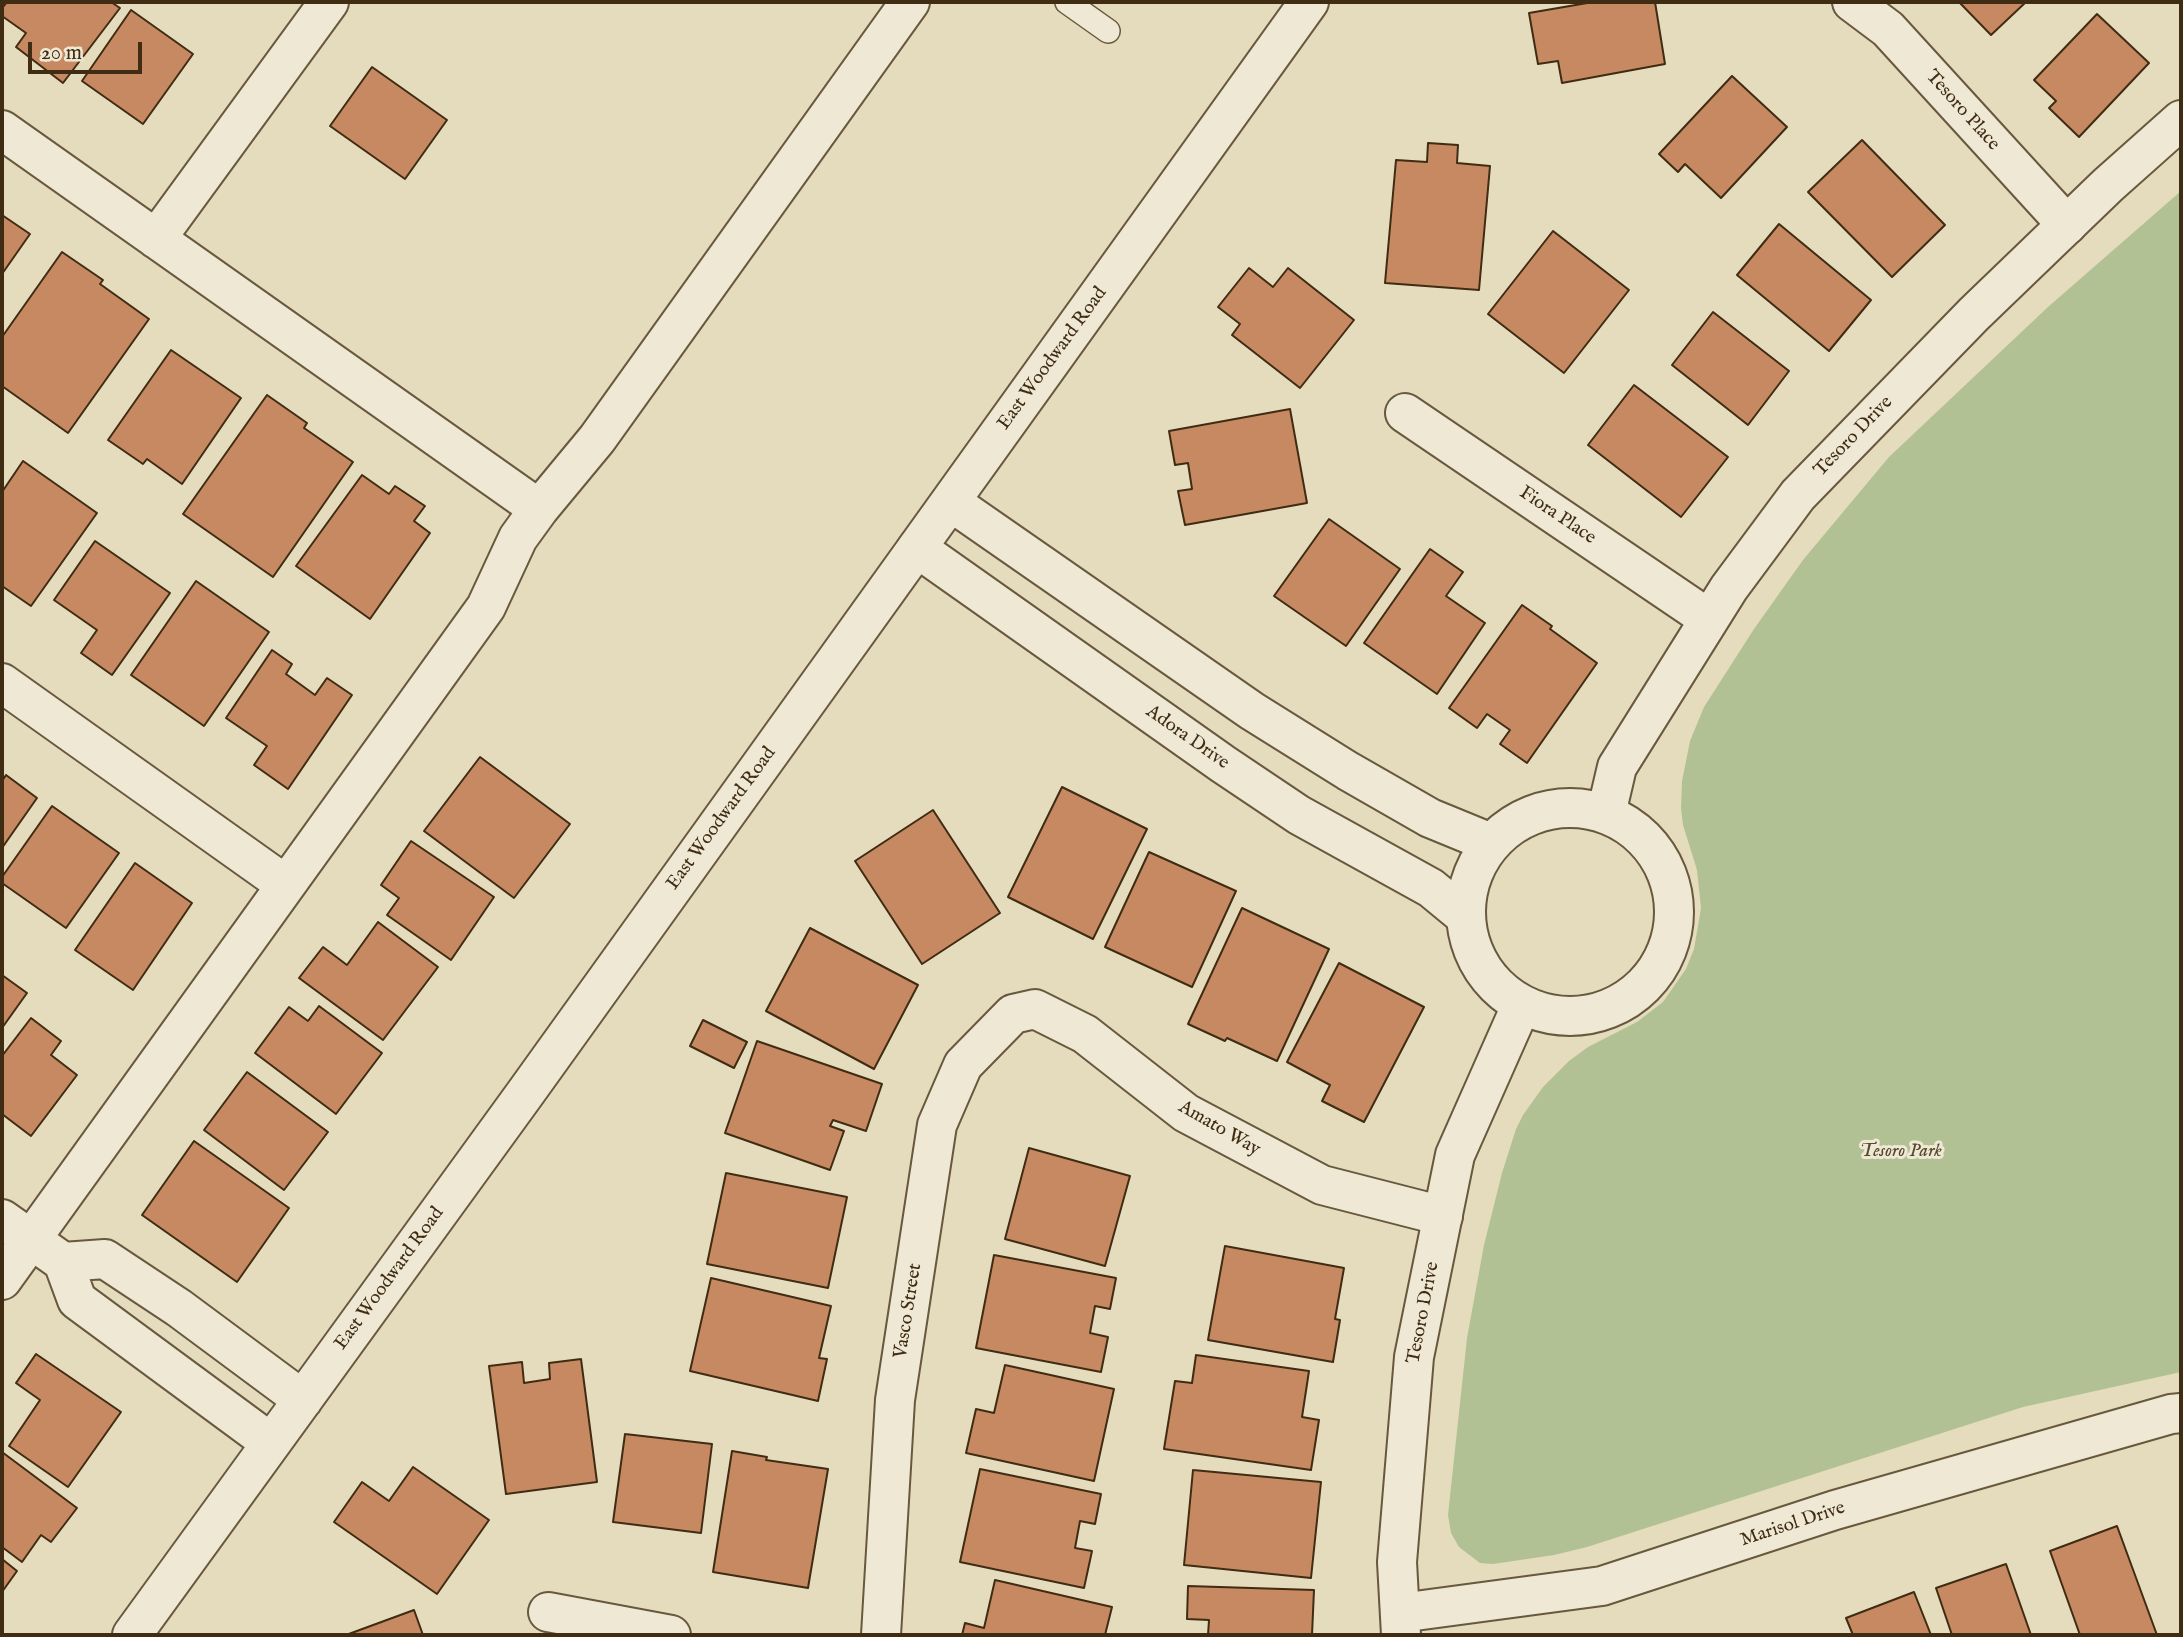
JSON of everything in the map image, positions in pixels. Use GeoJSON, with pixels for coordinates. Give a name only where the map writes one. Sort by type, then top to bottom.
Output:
{"type":"FeatureCollection","features":[{"type":"Feature","properties":{"kind":"street"},"geometry":{"type":"LineString","coordinates":[[156,239],[329,2]]}},
{"type":"Feature","properties":{"kind":"street"},"geometry":{"type":"LineString","coordinates":[[2,1280],[17,1229],[286,885],[486,607],[518,538],[597,439],[910,2]]}},
{"type":"Feature","properties":{"kind":"street","name":"East Woodward Road"},"geometry":{"type":"LineString","coordinates":[[132,1635],[1309,2]]}},
{"type":"Feature","properties":{"kind":"street","name":"Tesoro Place"},"geometry":{"type":"LineString","coordinates":[[1852,2],[1888,29],[2067,225]]}},
{"type":"Feature","properties":{"kind":"street","name":"Tesoro Drive"},"geometry":{"type":"LineString","coordinates":[[1606,814],[1618,767],[1729,588],[1798,495],[1974,314],[2181,120]]}},
{"type":"Feature","properties":{"kind":"street"},"geometry":{"type":"LineString","coordinates":[[2,130],[539,509]]}},
{"type":"Feature","properties":{"kind":"street","name":"Fiora Place"},"geometry":{"type":"LineString","coordinates":[[1405,413],[1709,620]]}},
{"type":"Feature","properties":{"kind":"street"},"geometry":{"type":"LineString","coordinates":[[951,502],[1252,711],[1430,818],[1490,843]]}},
{"type":"Feature","properties":{"kind":"street","name":"Adora Drive"},"geometry":{"type":"LineString","coordinates":[[917,548],[1223,764],[1299,815],[1431,888],[1465,916]]}},
{"type":"Feature","properties":{"kind":"street"},"geometry":{"type":"LineString","coordinates":[[2,683],[286,885]]}},
{"type":"Feature","properties":{"kind":"street"},"geometry":{"type":"LineString","coordinates":[[1575,807],[1606,814],[1636,831],[1659,856],[1668,877],[1672,888],[1674,922],[1666,956],[1647,984],[1620,1005],[1598,1013],[1553,1017],[1521,1006],[1498,990],[1480,969],[1469,943],[1465,916],[1467,890],[1476,865],[1490,843],[1515,823],[1544,810],[1575,807]]}},
{"type":"Feature","properties":{"kind":"street","name":"Tesoro Drive"},"geometry":{"type":"LineString","coordinates":[[1400,1624],[1397,1562],[1414,1357],[1455,1155],[1521,1006]]}},
{"type":"Feature","properties":{"kind":"street","name":"Amato Way"},"geometry":{"type":"LineString","coordinates":[[1013,1014],[1035,1009],[1085,1034],[1186,1113],[1322,1185],[1443,1216]]}},
{"type":"Feature","properties":{"kind":"street","name":"Vasco Street"},"geometry":{"type":"LineString","coordinates":[[881,1635],[895,1400],[937,1125],[963,1065],[1013,1014]]}},
{"type":"Feature","properties":{"kind":"street"},"geometry":{"type":"LineString","coordinates":[[17,1229],[63,1262],[77,1300],[271,1443]]}},
{"type":"Feature","properties":{"kind":"street"},"geometry":{"type":"LineString","coordinates":[[63,1262],[105,1259],[179,1308],[303,1400]]}},
{"type":"Feature","properties":{"kind":"street","name":"Marisol Drive"},"geometry":{"type":"LineString","coordinates":[[1400,1624],[1602,1586],[1835,1510],[2181,1413]]}},
{"type":"Feature","properties":{"kind":"street"},"geometry":{"type":"LineString","coordinates":[[548,1612],[671,1635]]}},
{"type":"Feature","properties":{"kind":"lane"},"geometry":{"type":"LineString","coordinates":[[1067,2],[1108,31]]}},
{"type":"Feature","properties":{"kind":"green space","name":"Tesoro Park"},"geometry":{"type":"Polygon","coordinates":[[[2181,191],[2181,1372],[2023,1407],[1587,1547],[1554,1555],[1493,1564],[1480,1563],[1459,1547],[1451,1533],[1448,1515],[1467,1338],[1484,1245],[1502,1173],[1516,1129],[1543,1087],[1569,1061],[1588,1047],[1637,1022],[1663,1002],[1686,969],[1694,949],[1701,908],[1697,870],[1683,825],[1682,781],[1690,741],[1704,707],[1803,560],[1889,457],[2048,307],[2181,191]]]}},
{"type":"Feature","properties":{"kind":"building"},"geometry":{"type":"Polygon","coordinates":[[[7,2],[111,2],[120,8],[63,83],[16,47],[26,33],[2,16],[2,8],[7,2]]]}},
{"type":"Feature","properties":{"kind":"building"},"geometry":{"type":"Polygon","coordinates":[[[1593,2],[1655,2],[1665,64],[1562,83],[1558,61],[1538,64],[1529,13],[1593,2]]]}},
{"type":"Feature","properties":{"kind":"building"},"geometry":{"type":"Polygon","coordinates":[[[1959,2],[2026,2],[1991,35],[1959,2]]]}},
{"type":"Feature","properties":{"kind":"building"},"geometry":{"type":"Polygon","coordinates":[[[131,10],[193,54],[143,124],[82,81],[131,10]]]}},
{"type":"Feature","properties":{"kind":"building"},"geometry":{"type":"Polygon","coordinates":[[[2097,14],[2149,63],[2079,137],[2049,108],[2056,101],[2034,80],[2097,14]]]}},
{"type":"Feature","properties":{"kind":"building"},"geometry":{"type":"Polygon","coordinates":[[[372,67],[447,120],[405,179],[330,126],[372,67]]]}},
{"type":"Feature","properties":{"kind":"building"},"geometry":{"type":"Polygon","coordinates":[[[1732,76],[1787,127],[1721,198],[1685,164],[1678,172],[1659,154],[1732,76]]]}},
{"type":"Feature","properties":{"kind":"building"},"geometry":{"type":"Polygon","coordinates":[[[1862,140],[1945,225],[1892,277],[1808,192],[1862,140]]]}},
{"type":"Feature","properties":{"kind":"building"},"geometry":{"type":"Polygon","coordinates":[[[1428,143],[1458,145],[1457,163],[1490,166],[1479,290],[1385,283],[1396,160],[1427,162],[1428,143]]]}},
{"type":"Feature","properties":{"kind":"building"},"geometry":{"type":"Polygon","coordinates":[[[2,215],[30,234],[2,274],[2,215]]]}},
{"type":"Feature","properties":{"kind":"building"},"geometry":{"type":"Polygon","coordinates":[[[1779,224],[1871,300],[1829,351],[1737,275],[1779,224]]]}},
{"type":"Feature","properties":{"kind":"building"},"geometry":{"type":"Polygon","coordinates":[[[1553,231],[1629,290],[1564,373],[1488,314],[1553,231]]]}},
{"type":"Feature","properties":{"kind":"building"},"geometry":{"type":"Polygon","coordinates":[[[62,252],[103,280],[100,284],[149,319],[68,433],[2,386],[2,337],[62,252]]]}},
{"type":"Feature","properties":{"kind":"building"},"geometry":{"type":"Polygon","coordinates":[[[1249,268],[1273,287],[1288,268],[1354,320],[1300,388],[1232,335],[1240,324],[1218,307],[1249,268]]]}},
{"type":"Feature","properties":{"kind":"building"},"geometry":{"type":"Polygon","coordinates":[[[1713,312],[1789,371],[1748,425],[1672,365],[1713,312]]]}},
{"type":"Feature","properties":{"kind":"building"},"geometry":{"type":"Polygon","coordinates":[[[171,350],[241,398],[182,484],[147,459],[143,464],[108,440],[171,350]]]}},
{"type":"Feature","properties":{"kind":"building"},"geometry":{"type":"Polygon","coordinates":[[[1634,385],[1728,457],[1681,517],[1588,445],[1634,385]]]}},
{"type":"Feature","properties":{"kind":"building"},"geometry":{"type":"Polygon","coordinates":[[[267,395],[307,423],[304,428],[353,462],[273,577],[183,514],[267,395]]]}},
{"type":"Feature","properties":{"kind":"building"},"geometry":{"type":"Polygon","coordinates":[[[1290,409],[1307,503],[1185,525],[1178,491],[1192,489],[1188,463],[1175,465],[1169,431],[1290,409]]]}},
{"type":"Feature","properties":{"kind":"building"},"geometry":{"type":"Polygon","coordinates":[[[23,461],[97,513],[31,606],[2,586],[2,492],[23,461]]]}},
{"type":"Feature","properties":{"kind":"building"},"geometry":{"type":"Polygon","coordinates":[[[362,475],[389,494],[395,486],[425,506],[414,521],[430,533],[370,619],[296,566],[362,475]]]}},
{"type":"Feature","properties":{"kind":"building"},"geometry":{"type":"Polygon","coordinates":[[[1329,519],[1400,569],[1346,646],[1274,596],[1329,519]]]}},
{"type":"Feature","properties":{"kind":"building"},"geometry":{"type":"Polygon","coordinates":[[[95,541],[170,593],[112,675],[81,653],[97,630],[54,600],[95,541]]]}},
{"type":"Feature","properties":{"kind":"building"},"geometry":{"type":"Polygon","coordinates":[[[1430,549],[1463,572],[1446,596],[1485,623],[1437,694],[1364,643],[1430,549]]]}},
{"type":"Feature","properties":{"kind":"building"},"geometry":{"type":"Polygon","coordinates":[[[196,581],[269,632],[204,726],[131,675],[196,581]]]}},
{"type":"Feature","properties":{"kind":"building"},"geometry":{"type":"Polygon","coordinates":[[[1522,605],[1597,663],[1527,763],[1500,744],[1510,730],[1487,714],[1477,728],[1449,708],[1522,605]]]}},
{"type":"Feature","properties":{"kind":"building"},"geometry":{"type":"Polygon","coordinates":[[[272,650],[292,664],[286,674],[315,695],[327,678],[352,695],[288,789],[254,765],[267,746],[226,718],[272,650]]]}},
{"type":"Feature","properties":{"kind":"building"},"geometry":{"type":"Polygon","coordinates":[[[480,757],[570,824],[514,898],[424,831],[480,757]]]}},
{"type":"Feature","properties":{"kind":"building"},"geometry":{"type":"Polygon","coordinates":[[[6,775],[37,798],[2,848],[2,781],[6,775]]]}},
{"type":"Feature","properties":{"kind":"building"},"geometry":{"type":"Polygon","coordinates":[[[1062,787],[1147,829],[1093,939],[1008,897],[1062,787]]]}},
{"type":"Feature","properties":{"kind":"building"},"geometry":{"type":"Polygon","coordinates":[[[52,806],[119,853],[66,928],[2,883],[2,877],[52,806]]]}},
{"type":"Feature","properties":{"kind":"building"},"geometry":{"type":"Polygon","coordinates":[[[933,810],[1000,913],[922,964],[855,861],[933,810]]]}},
{"type":"Feature","properties":{"kind":"building"},"geometry":{"type":"Polygon","coordinates":[[[411,841],[494,897],[451,960],[387,915],[399,898],[381,885],[411,841]]]}},
{"type":"Feature","properties":{"kind":"building"},"geometry":{"type":"Polygon","coordinates":[[[1149,852],[1236,891],[1192,987],[1105,947],[1149,852]]]}},
{"type":"Feature","properties":{"kind":"building"},"geometry":{"type":"Polygon","coordinates":[[[135,863],[192,903],[133,990],[75,950],[135,863]]]}},
{"type":"Feature","properties":{"kind":"building"},"geometry":{"type":"Polygon","coordinates":[[[1242,908],[1329,949],[1277,1061],[1188,1024],[1242,908]]]}},
{"type":"Feature","properties":{"kind":"building"},"geometry":{"type":"Polygon","coordinates":[[[378,922],[438,967],[383,1040],[299,978],[323,947],[347,965],[378,922]]]}},
{"type":"Feature","properties":{"kind":"building"},"geometry":{"type":"Polygon","coordinates":[[[810,928],[918,985],[874,1069],[766,1011],[810,928]]]}},
{"type":"Feature","properties":{"kind":"building"},"geometry":{"type":"Polygon","coordinates":[[[1339,963],[1424,1007],[1364,1122],[1322,1101],[1330,1085],[1287,1062],[1339,963]]]}},
{"type":"Feature","properties":{"kind":"building"},"geometry":{"type":"Polygon","coordinates":[[[2,975],[27,993],[2,1028],[2,975]]]}},
{"type":"Feature","properties":{"kind":"building"},"geometry":{"type":"Polygon","coordinates":[[[319,1006],[382,1053],[336,1114],[255,1053],[289,1007],[308,1021],[319,1006]]]}},
{"type":"Feature","properties":{"kind":"building"},"geometry":{"type":"Polygon","coordinates":[[[31,1018],[61,1041],[51,1055],[77,1075],[31,1136],[2,1114],[2,1056],[31,1018]]]}},
{"type":"Feature","properties":{"kind":"building"},"geometry":{"type":"Polygon","coordinates":[[[703,1020],[747,1042],[734,1068],[690,1046],[703,1020]]]}},
{"type":"Feature","properties":{"kind":"building"},"geometry":{"type":"Polygon","coordinates":[[[757,1041],[882,1084],[866,1131],[833,1120],[830,1126],[844,1131],[830,1170],[725,1133],[757,1041]]]}},
{"type":"Feature","properties":{"kind":"building"},"geometry":{"type":"Polygon","coordinates":[[[247,1072],[328,1132],[284,1190],[204,1130],[247,1072]]]}},
{"type":"Feature","properties":{"kind":"building"},"geometry":{"type":"Polygon","coordinates":[[[194,1141],[289,1208],[237,1282],[142,1215],[194,1141]]]}},
{"type":"Feature","properties":{"kind":"building"},"geometry":{"type":"Polygon","coordinates":[[[1029,1148],[1130,1176],[1105,1266],[1005,1239],[1029,1148]]]}},
{"type":"Feature","properties":{"kind":"building"},"geometry":{"type":"Polygon","coordinates":[[[726,1173],[847,1197],[828,1288],[707,1264],[726,1173]]]}},
{"type":"Feature","properties":{"kind":"building"},"geometry":{"type":"Polygon","coordinates":[[[1225,1246],[1344,1268],[1335,1319],[1340,1320],[1333,1362],[1208,1340],[1225,1246]]]}},
{"type":"Feature","properties":{"kind":"building"},"geometry":{"type":"Polygon","coordinates":[[[994,1255],[1116,1278],[1110,1309],[1095,1306],[1090,1333],[1108,1337],[1101,1372],[976,1348],[994,1255]]]}},
{"type":"Feature","properties":{"kind":"building"},"geometry":{"type":"Polygon","coordinates":[[[711,1278],[831,1306],[819,1358],[827,1359],[818,1401],[690,1371],[711,1278]]]}},
{"type":"Feature","properties":{"kind":"building"},"geometry":{"type":"Polygon","coordinates":[[[36,1354],[121,1412],[68,1487],[9,1446],[40,1400],[16,1383],[36,1354]]]}},
{"type":"Feature","properties":{"kind":"building"},"geometry":{"type":"Polygon","coordinates":[[[1196,1355],[1309,1371],[1302,1417],[1319,1420],[1311,1470],[1164,1449],[1175,1381],[1192,1383],[1196,1355]]]}},
{"type":"Feature","properties":{"kind":"building"},"geometry":{"type":"Polygon","coordinates":[[[581,1359],[597,1482],[506,1494],[489,1366],[522,1362],[524,1383],[550,1379],[549,1363],[581,1359]]]}},
{"type":"Feature","properties":{"kind":"building"},"geometry":{"type":"Polygon","coordinates":[[[1005,1365],[1114,1389],[1094,1481],[966,1453],[976,1409],[994,1413],[1005,1365]]]}},
{"type":"Feature","properties":{"kind":"building"},"geometry":{"type":"Polygon","coordinates":[[[625,1434],[712,1444],[701,1533],[613,1522],[625,1434]]]}},
{"type":"Feature","properties":{"kind":"building"},"geometry":{"type":"Polygon","coordinates":[[[732,1451],[767,1457],[766,1460],[828,1469],[808,1588],[713,1572],[732,1451]]]}},
{"type":"Feature","properties":{"kind":"building"},"geometry":{"type":"Polygon","coordinates":[[[2,1452],[77,1508],[51,1542],[41,1535],[22,1562],[2,1547],[2,1452]]]}},
{"type":"Feature","properties":{"kind":"building"},"geometry":{"type":"Polygon","coordinates":[[[413,1467],[489,1520],[437,1594],[334,1522],[362,1482],[389,1501],[413,1467]]]}},
{"type":"Feature","properties":{"kind":"building"},"geometry":{"type":"Polygon","coordinates":[[[980,1469],[1101,1494],[1095,1524],[1080,1521],[1075,1548],[1092,1551],[1084,1588],[960,1562],[980,1469]]]}},
{"type":"Feature","properties":{"kind":"building"},"geometry":{"type":"Polygon","coordinates":[[[1193,1470],[1321,1482],[1311,1578],[1184,1565],[1193,1470]]]}},
{"type":"Feature","properties":{"kind":"building"},"geometry":{"type":"Polygon","coordinates":[[[2117,1526],[2157,1635],[2080,1635],[2050,1551],[2117,1526]]]}},
{"type":"Feature","properties":{"kind":"building"},"geometry":{"type":"Polygon","coordinates":[[[2,1559],[17,1571],[2,1592],[2,1559]]]}},
{"type":"Feature","properties":{"kind":"building"},"geometry":{"type":"Polygon","coordinates":[[[2006,1564],[2031,1635],[1952,1635],[1936,1588],[2006,1564]]]}},
{"type":"Feature","properties":{"kind":"building"},"geometry":{"type":"Polygon","coordinates":[[[995,1580],[1112,1607],[1105,1635],[962,1635],[965,1623],[984,1628],[995,1580]]]}},
{"type":"Feature","properties":{"kind":"building"},"geometry":{"type":"Polygon","coordinates":[[[1188,1586],[1314,1590],[1312,1635],[1208,1635],[1209,1620],[1187,1619],[1188,1586]]]}},
{"type":"Feature","properties":{"kind":"building"},"geometry":{"type":"Polygon","coordinates":[[[1914,1592],[1931,1635],[1853,1635],[1846,1618],[1914,1592]]]}},
{"type":"Feature","properties":{"kind":"building"},"geometry":{"type":"Polygon","coordinates":[[[414,1610],[423,1635],[346,1635],[414,1610]]]}}]}
